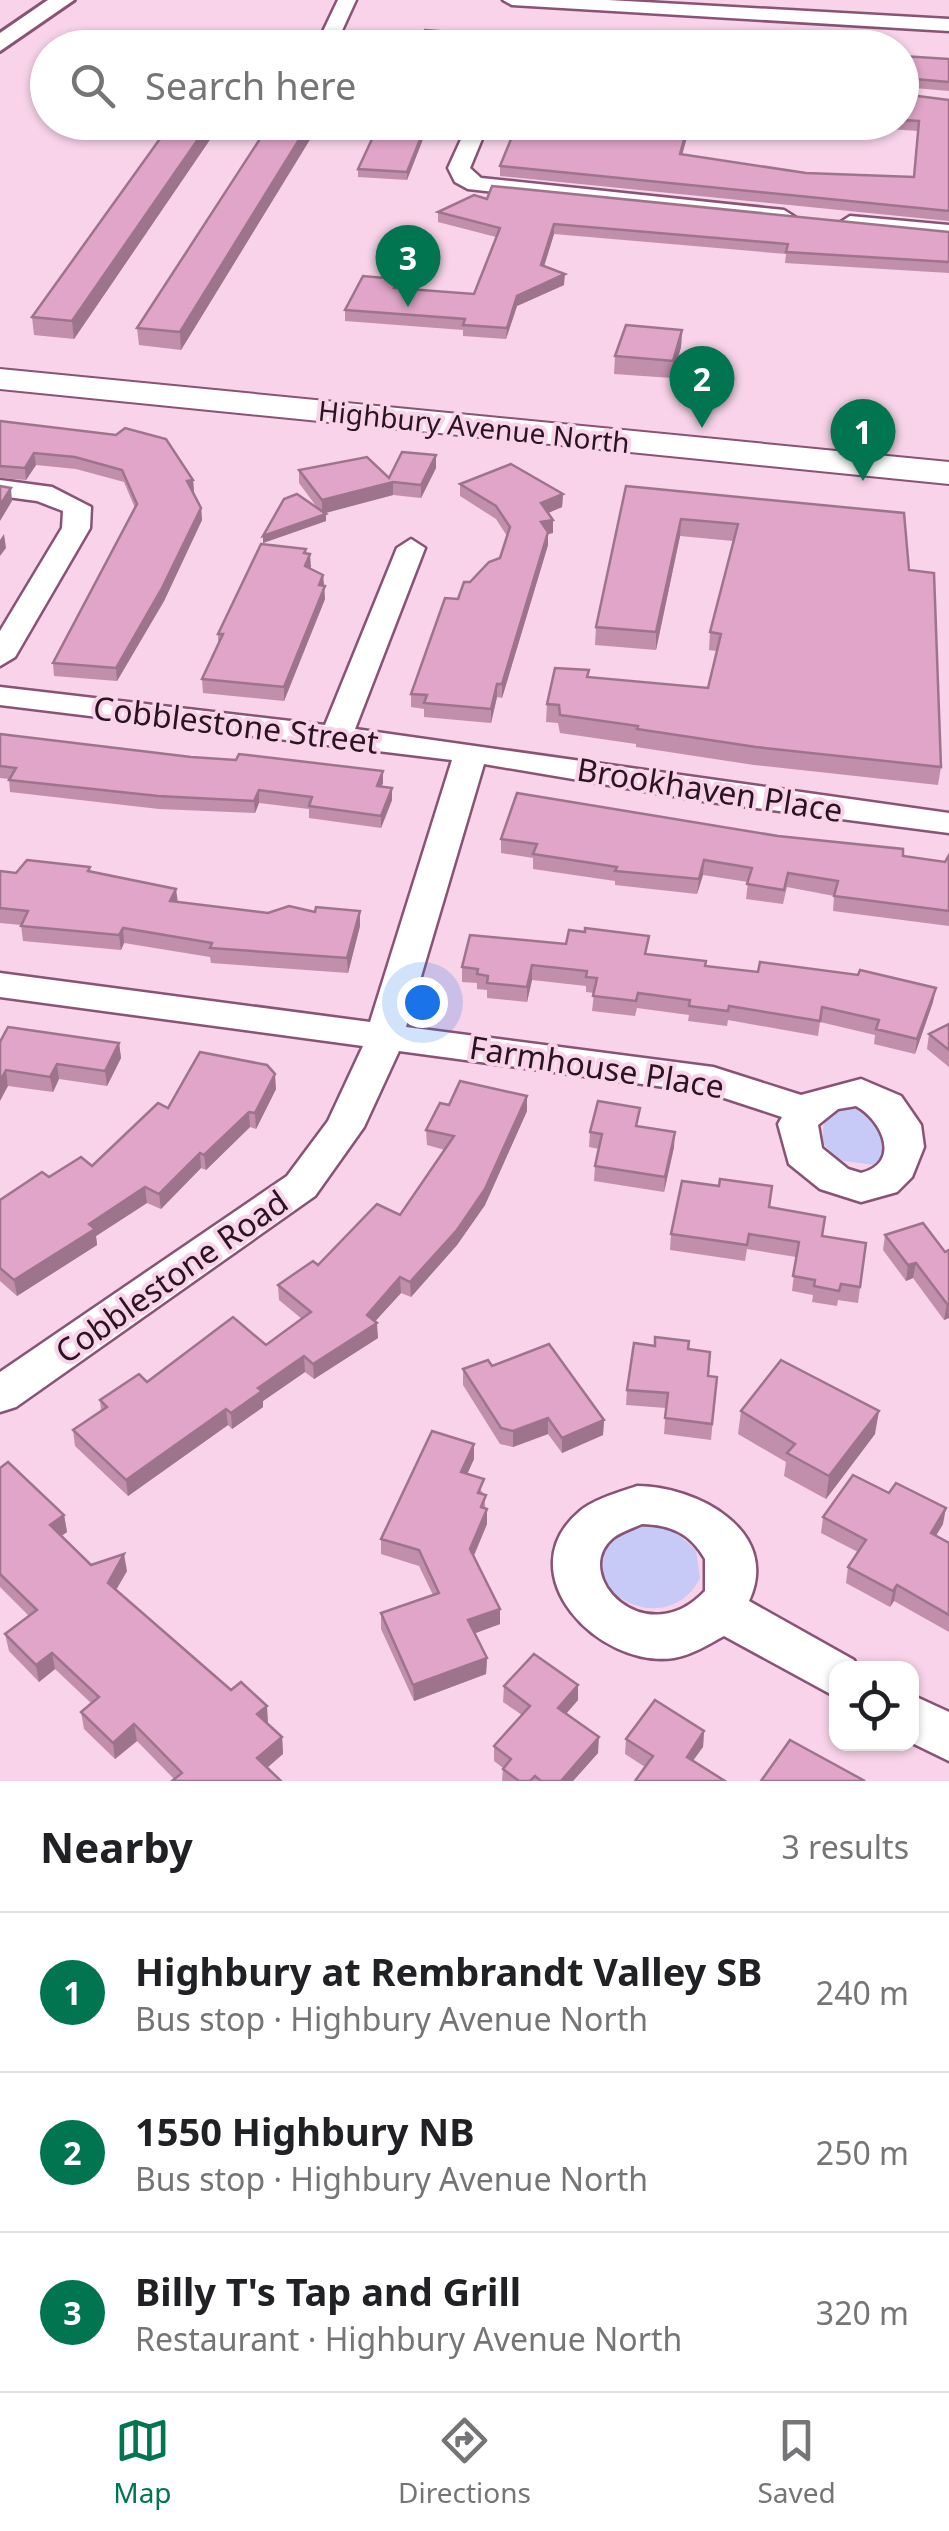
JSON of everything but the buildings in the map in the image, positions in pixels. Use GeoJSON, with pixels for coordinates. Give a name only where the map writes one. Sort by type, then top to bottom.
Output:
{"type":"FeatureCollection","features":[{"type":"Feature","properties":{"kind":"main road","name":"Highbury Avenue North"},"geometry":{"type":"LineString","coordinates":[[0,379],[949,473]]}},
{"type":"Feature","properties":{"kind":"street"},"geometry":{"type":"LineString","coordinates":[[0,44],[63,0]]}},
{"type":"Feature","properties":{"kind":"street"},"geometry":{"type":"LineString","coordinates":[[333,30],[347,0]]}},
{"type":"Feature","properties":{"kind":"street"},"geometry":{"type":"LineString","coordinates":[[512,0],[949,24]]}},
{"type":"Feature","properties":{"kind":"street"},"geometry":{"type":"LineString","coordinates":[[471,140],[459,168],[463,177],[476,184],[949,232]]}},
{"type":"Feature","properties":{"kind":"street"},"geometry":{"type":"LineString","coordinates":[[0,488],[42,493],[77,508],[77,518],[76,528],[0,657]]}},
{"type":"Feature","properties":{"kind":"street"},"geometry":{"type":"LineString","coordinates":[[336,737],[411,548]]}},
{"type":"Feature","properties":{"kind":"street","name":"Cobblestone Street"},"geometry":{"type":"LineString","coordinates":[[0,696],[471,752]]}},
{"type":"Feature","properties":{"kind":"street","name":"Brookhaven Place"},"geometry":{"type":"LineString","coordinates":[[471,752],[703,791],[949,823]]}},
{"type":"Feature","properties":{"kind":"street","name":"Cobblestone Road"},"geometry":{"type":"LineString","coordinates":[[0,1396],[301,1186],[344,1128],[376,1064],[471,752]]}},
{"type":"Feature","properties":{"kind":"street","name":"Farmhouse Place"},"geometry":{"type":"LineString","coordinates":[[0,984],[713,1080],[806,1111]]}},
{"type":"Feature","properties":{"kind":"street"},"geometry":{"type":"LineString","coordinates":[[720,1609],[829,1671]]}},
{"type":"Feature","properties":{"kind":"street"},"geometry":{"type":"LineString","coordinates":[[919,1721],[949,1738]]}},
{"type":"Feature","properties":{"kind":"shaded area"},"geometry":{"type":"Polygon","coordinates":[[[869,1108],[894,1118],[881,1166],[838,1160],[822,1142],[824,1122],[842,1109],[869,1108]]]}},
{"type":"Feature","properties":{"kind":"shaded area"},"geometry":{"type":"Polygon","coordinates":[[[641,1524],[673,1530],[696,1550],[700,1578],[691,1592],[665,1607],[636,1606],[611,1589],[601,1576],[601,1556],[609,1542],[641,1524]]]}},
{"type":"Feature","properties":{"kind":"place","name":"Billy T's Tap and Grill"},"geometry":{"type":"Point","coordinates":[408,307]}},
{"type":"Feature","properties":{"kind":"place","name":"1550 Highbury NB"},"geometry":{"type":"Point","coordinates":[702,428]}},
{"type":"Feature","properties":{"kind":"place","name":"Highbury at Rembrandt Valley SB"},"geometry":{"type":"Point","coordinates":[863,481]}}]}
